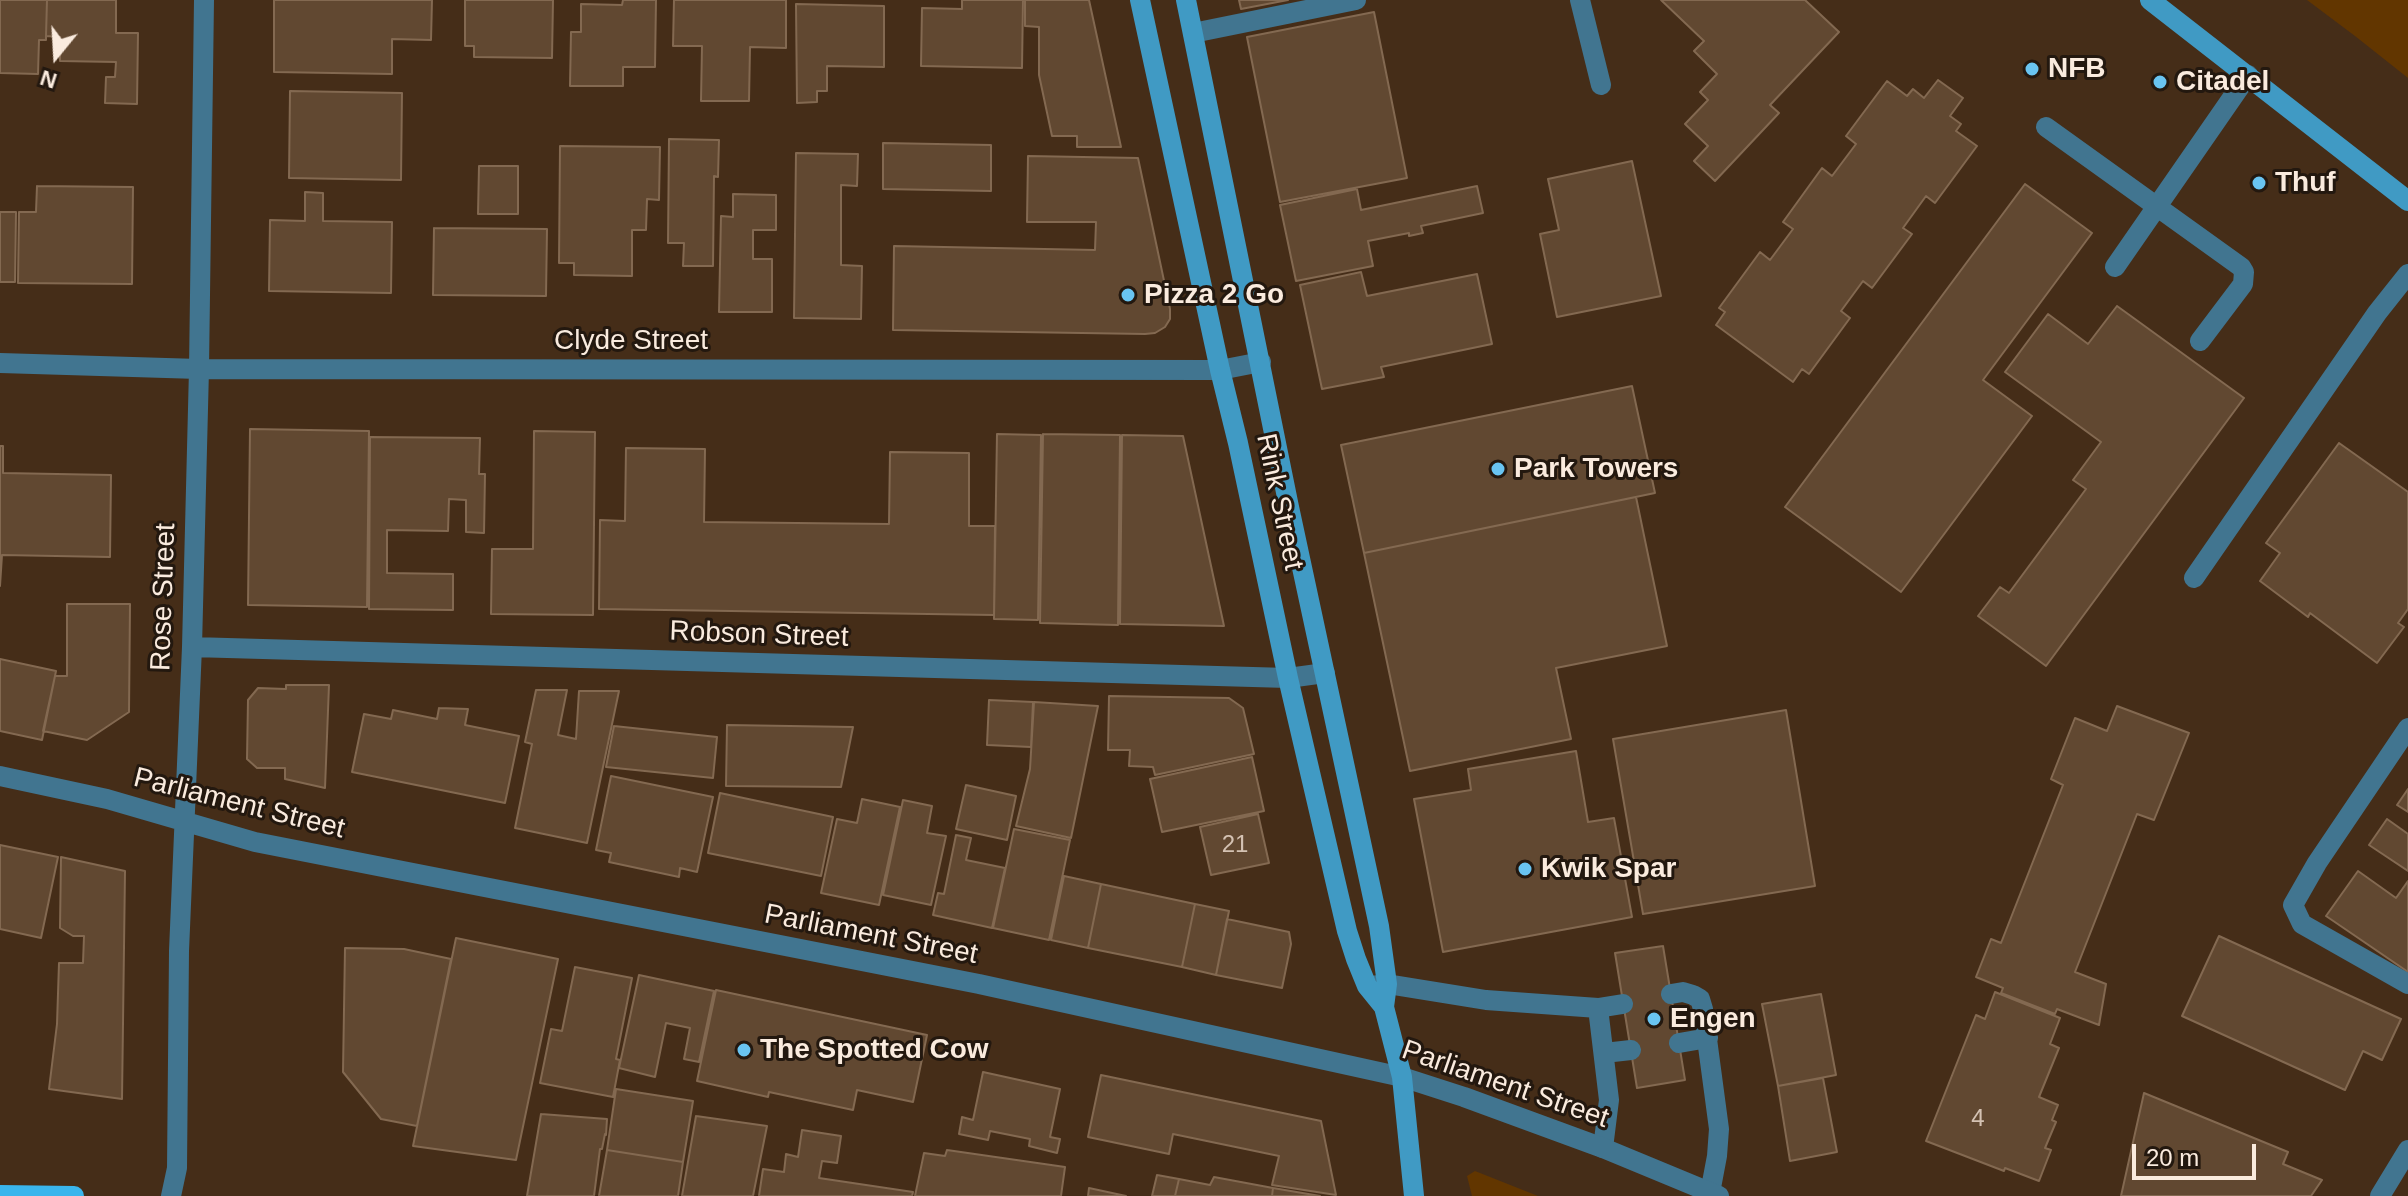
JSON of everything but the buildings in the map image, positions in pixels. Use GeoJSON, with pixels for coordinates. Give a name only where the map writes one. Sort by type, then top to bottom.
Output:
{"type":"FeatureCollection","features":[{"type":"Feature","properties":{"kind":"main road"},"geometry":{"type":"LineString","coordinates":[[0,1195],[74,1196]]}},
{"type":"Feature","properties":{"kind":"street","name":"Rose Street"},"geometry":{"type":"LineString","coordinates":[[171,1196],[177,1168],[179,951],[192,647],[204,0]]}},
{"type":"Feature","properties":{"kind":"street","name":"Rink Street"},"geometry":{"type":"LineString","coordinates":[[1140,0],[1288,678],[1347,931],[1377,985],[1402,1077],[1414,1196]]}},
{"type":"Feature","properties":{"kind":"street","name":"Rink Street"},"geometry":{"type":"LineString","coordinates":[[1186,0],[1379,926],[1377,985]]}},
{"type":"Feature","properties":{"kind":"street"},"geometry":{"type":"LineString","coordinates":[[1193,33],[1356,0]]}},
{"type":"Feature","properties":{"kind":"street"},"geometry":{"type":"LineString","coordinates":[[1580,0],[1601,85]]}},
{"type":"Feature","properties":{"kind":"street"},"geometry":{"type":"LineString","coordinates":[[2150,0],[2408,201]]}},
{"type":"Feature","properties":{"kind":"street"},"geometry":{"type":"LineString","coordinates":[[2115,267],[2248,75]]}},
{"type":"Feature","properties":{"kind":"street"},"geometry":{"type":"LineString","coordinates":[[2046,127],[2241,267],[2243,284],[2200,341]]}},
{"type":"Feature","properties":{"kind":"street"},"geometry":{"type":"LineString","coordinates":[[2194,578],[2377,313],[2408,274]]}},
{"type":"Feature","properties":{"kind":"street","name":"Clyde Street"},"geometry":{"type":"LineString","coordinates":[[0,363],[199,369],[1220,370],[1261,362]]}},
{"type":"Feature","properties":{"kind":"street","name":"Robson Street"},"geometry":{"type":"LineString","coordinates":[[192,647],[1288,678],[1325,673]]}},
{"type":"Feature","properties":{"kind":"street"},"geometry":{"type":"LineString","coordinates":[[2408,728],[2317,863],[2293,905],[2302,924],[2408,984]]}},
{"type":"Feature","properties":{"kind":"street","name":"Parliament Street"},"geometry":{"type":"LineString","coordinates":[[0,776],[107,799],[255,842],[979,984],[1402,1077],[1603,1148],[1714,1194]]}},
{"type":"Feature","properties":{"kind":"street"},"geometry":{"type":"LineString","coordinates":[[1377,985],[1486,1000],[1598,1008],[1623,1004]]}},
{"type":"Feature","properties":{"kind":"street"},"geometry":{"type":"LineString","coordinates":[[1671,994],[1683,992],[1700,999],[1719,1129],[1714,1194]]}},
{"type":"Feature","properties":{"kind":"street"},"geometry":{"type":"LineString","coordinates":[[1598,1008],[1608,1079],[1608,1122],[1603,1148]]}},
{"type":"Feature","properties":{"kind":"street"},"geometry":{"type":"LineString","coordinates":[[1679,1043],[1708,1038]]}},
{"type":"Feature","properties":{"kind":"street"},"geometry":{"type":"LineString","coordinates":[[1604,1053],[1631,1050]]}},
{"type":"Feature","properties":{"kind":"street"},"geometry":{"type":"LineString","coordinates":[[2380,1196],[2408,1150]]}},
{"type":"Feature","properties":{"kind":"shaded area"},"geometry":{"type":"Polygon","coordinates":[[[2307,0],[2408,0],[2408,78],[2355,36],[2307,0]]]}},
{"type":"Feature","properties":{"kind":"shaded area"},"geometry":{"type":"Polygon","coordinates":[[[1475,1171],[1538,1196],[1472,1196],[1467,1176],[1475,1171]]]}},
{"type":"Feature","properties":{"kind":"place","name":"NFB"},"geometry":{"type":"Point","coordinates":[2032,69]}},
{"type":"Feature","properties":{"kind":"place","name":"Citadel"},"geometry":{"type":"Point","coordinates":[2160,82]}},
{"type":"Feature","properties":{"kind":"place","name":"Thuf"},"geometry":{"type":"Point","coordinates":[2259,183]}},
{"type":"Feature","properties":{"kind":"place","name":"Pizza 2 Go"},"geometry":{"type":"Point","coordinates":[1128,295]}},
{"type":"Feature","properties":{"kind":"place","name":"Park Towers"},"geometry":{"type":"Point","coordinates":[1498,469]}},
{"type":"Feature","properties":{"kind":"place","name":"Kwik Spar"},"geometry":{"type":"Point","coordinates":[1525,869]}},
{"type":"Feature","properties":{"kind":"place","name":"Engen"},"geometry":{"type":"Point","coordinates":[1654,1019]}},
{"type":"Feature","properties":{"kind":"place","name":"The Spotted Cow"},"geometry":{"type":"Point","coordinates":[744,1050]}}]}
